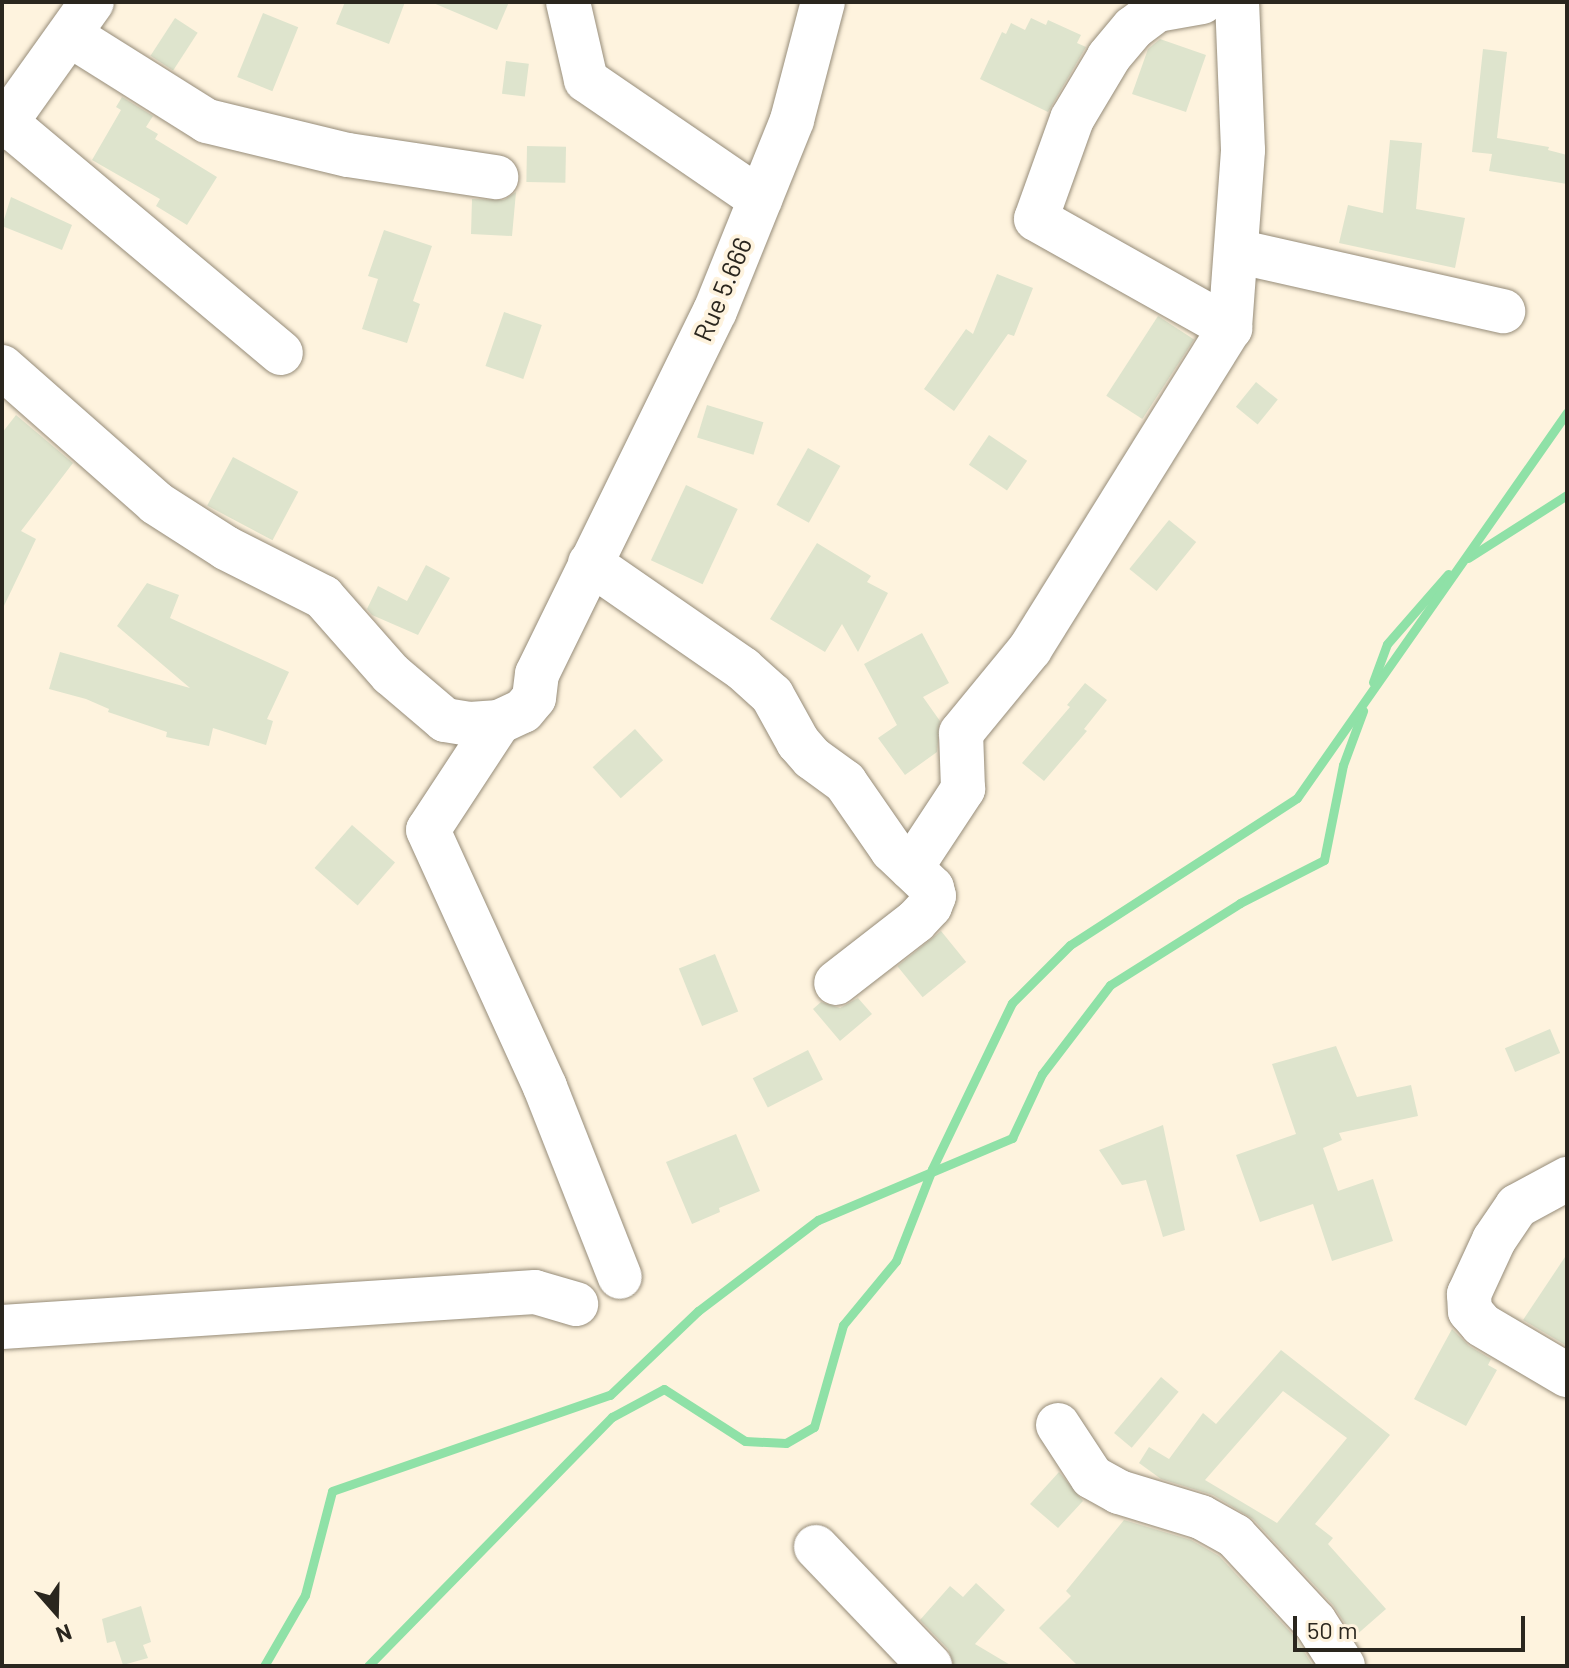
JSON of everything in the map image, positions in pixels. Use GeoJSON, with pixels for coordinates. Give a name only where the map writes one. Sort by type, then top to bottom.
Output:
{"type":"FeatureCollection","features":[{"type":"Feature","properties":{"kind":"street"},"geometry":{"type":"LineString","coordinates":[[568,2],[586,80],[760,199]]}},
{"type":"Feature","properties":{"kind":"street","name":"Rue 5.666"},"geometry":{"type":"LineString","coordinates":[[499,722],[523,711],[534,698],[537,674],[715,311],[792,120],[823,2]]}},
{"type":"Feature","properties":{"kind":"street"},"geometry":{"type":"LineString","coordinates":[[1202,2],[1157,10],[1133,28],[1109,57],[1072,119],[1036,219],[1230,328]]}},
{"type":"Feature","properties":{"kind":"street"},"geometry":{"type":"LineString","coordinates":[[911,868],[963,789],[961,733],[1030,649],[1230,328],[1243,150],[1237,2]]}},
{"type":"Feature","properties":{"kind":"street"},"geometry":{"type":"LineString","coordinates":[[281,353],[3,123],[81,18],[207,121],[348,155],[496,177]]}},
{"type":"Feature","properties":{"kind":"street"},"geometry":{"type":"LineString","coordinates":[[1236,251],[1503,311]]}},
{"type":"Feature","properties":{"kind":"street"},"geometry":{"type":"LineString","coordinates":[[2,367],[156,503],[226,548],[323,597],[391,674],[445,720],[470,724],[499,722]]}},
{"type":"Feature","properties":{"kind":"street"},"geometry":{"type":"LineString","coordinates":[[590,563],[743,669],[772,695],[798,742],[812,758],[845,782],[876,831],[932,888],[934,896],[930,906],[836,983]]}},
{"type":"Feature","properties":{"kind":"street"},"geometry":{"type":"LineString","coordinates":[[499,722],[428,830],[545,1087],[620,1277]]}},
{"type":"Feature","properties":{"kind":"street"},"geometry":{"type":"LineString","coordinates":[[1567,1179],[1517,1206],[1494,1240],[1469,1294],[1470,1311],[1482,1325],[1567,1375]]}},
{"type":"Feature","properties":{"kind":"street"},"geometry":{"type":"LineString","coordinates":[[2,1327],[535,1292],[576,1304]]}},
{"type":"Feature","properties":{"kind":"street"},"geometry":{"type":"LineString","coordinates":[[1058,1425],[1092,1477],[1119,1492],[1201,1517],[1235,1536],[1315,1622],[1343,1666]]}},
{"type":"Feature","properties":{"kind":"street"},"geometry":{"type":"LineString","coordinates":[[816,1547],[930,1666]]}},
{"type":"Feature","properties":{"kind":"building"},"geometry":{"type":"Polygon","coordinates":[[[345,2],[405,2],[389,44],[336,24],[345,2]]]}},
{"type":"Feature","properties":{"kind":"building"},"geometry":{"type":"Polygon","coordinates":[[[431,2],[509,2],[497,30],[431,2]]]}},
{"type":"Feature","properties":{"kind":"building"},"geometry":{"type":"Polygon","coordinates":[[[263,13],[298,27],[272,91],[237,77],[263,13]]]}},
{"type":"Feature","properties":{"kind":"building"},"geometry":{"type":"Polygon","coordinates":[[[175,18],[198,33],[173,70],[150,56],[175,18]]]}},
{"type":"Feature","properties":{"kind":"building"},"geometry":{"type":"Polygon","coordinates":[[[1031,18],[1046,25],[1048,20],[1081,35],[1077,43],[1086,47],[1048,112],[980,79],[1002,32],[1006,34],[1011,23],[1025,30],[1031,18]]]}},
{"type":"Feature","properties":{"kind":"building"},"geometry":{"type":"Polygon","coordinates":[[[1160,39],[1206,55],[1186,112],[1132,94],[1148,49],[1160,39]]]}},
{"type":"Feature","properties":{"kind":"building"},"geometry":{"type":"Polygon","coordinates":[[[1483,49],[1507,52],[1497,138],[1549,147],[1548,150],[1567,155],[1567,184],[1489,171],[1492,154],[1472,152],[1483,49]]]}},
{"type":"Feature","properties":{"kind":"building"},"geometry":{"type":"Polygon","coordinates":[[[506,61],[529,64],[525,97],[502,94],[506,61]]]}},
{"type":"Feature","properties":{"kind":"building"},"geometry":{"type":"Polygon","coordinates":[[[122,97],[153,116],[146,127],[158,134],[155,139],[217,177],[187,225],[156,206],[160,199],[92,160],[121,110],[116,107],[122,97]]]}},
{"type":"Feature","properties":{"kind":"building"},"geometry":{"type":"Polygon","coordinates":[[[1390,140],[1422,143],[1416,209],[1465,218],[1455,268],[1339,243],[1348,205],[1383,213],[1390,140]]]}},
{"type":"Feature","properties":{"kind":"building"},"geometry":{"type":"Polygon","coordinates":[[[527,146],[566,147],[565,183],[526,182],[527,146]]]}},
{"type":"Feature","properties":{"kind":"building"},"geometry":{"type":"Polygon","coordinates":[[[516,192],[512,236],[471,234],[472,199],[504,200],[516,192]]]}},
{"type":"Feature","properties":{"kind":"building"},"geometry":{"type":"Polygon","coordinates":[[[11,197],[72,225],[62,250],[2,226],[11,197]]]}},
{"type":"Feature","properties":{"kind":"building"},"geometry":{"type":"Polygon","coordinates":[[[384,230],[432,246],[413,301],[420,304],[407,343],[362,329],[378,279],[368,276],[384,230]]]}},
{"type":"Feature","properties":{"kind":"building"},"geometry":{"type":"Polygon","coordinates":[[[997,274],[1033,288],[1014,336],[1008,334],[954,411],[924,389],[966,329],[973,334],[997,274]]]}},
{"type":"Feature","properties":{"kind":"building"},"geometry":{"type":"Polygon","coordinates":[[[504,312],[542,325],[523,379],[485,366],[504,312]]]}},
{"type":"Feature","properties":{"kind":"building"},"geometry":{"type":"Polygon","coordinates":[[[1158,316],[1194,339],[1142,419],[1106,396],[1158,316]]]}},
{"type":"Feature","properties":{"kind":"building"},"geometry":{"type":"Polygon","coordinates":[[[1256,382],[1278,400],[1258,424],[1236,407],[1256,382]]]}},
{"type":"Feature","properties":{"kind":"building"},"geometry":{"type":"Polygon","coordinates":[[[707,405],[763,422],[753,455],[697,438],[707,405]]]}},
{"type":"Feature","properties":{"kind":"building"},"geometry":{"type":"Polygon","coordinates":[[[16,415],[73,463],[21,531],[36,539],[2,610],[2,433],[16,415]]]}},
{"type":"Feature","properties":{"kind":"building"},"geometry":{"type":"Polygon","coordinates":[[[989,435],[1027,461],[1007,491],[969,465],[989,435]]]}},
{"type":"Feature","properties":{"kind":"building"},"geometry":{"type":"Polygon","coordinates":[[[808,448],[840,466],[809,523],[776,505],[808,448]]]}},
{"type":"Feature","properties":{"kind":"building"},"geometry":{"type":"Polygon","coordinates":[[[233,457],[298,492],[273,540],[207,506],[233,457]]]}},
{"type":"Feature","properties":{"kind":"building"},"geometry":{"type":"Polygon","coordinates":[[[686,485],[738,509],[703,584],[651,560],[686,485]]]}},
{"type":"Feature","properties":{"kind":"building"},"geometry":{"type":"Polygon","coordinates":[[[1169,520],[1196,542],[1157,591],[1129,569],[1169,520]]]}},
{"type":"Feature","properties":{"kind":"building"},"geometry":{"type":"Polygon","coordinates":[[[817,543],[871,576],[867,582],[888,593],[858,652],[842,624],[825,652],[770,619],[817,543]]]}},
{"type":"Feature","properties":{"kind":"building"},"geometry":{"type":"Polygon","coordinates":[[[426,565],[450,578],[418,635],[372,615],[367,609],[378,586],[407,601],[426,565]]]}},
{"type":"Feature","properties":{"kind":"building"},"geometry":{"type":"Polygon","coordinates":[[[147,583],[179,595],[170,618],[289,672],[267,719],[273,721],[266,745],[213,728],[209,746],[166,737],[167,732],[108,712],[109,709],[86,699],[49,689],[60,652],[190,688],[117,626],[147,583]]]}},
{"type":"Feature","properties":{"kind":"building"},"geometry":{"type":"Polygon","coordinates":[[[922,633],[949,683],[923,697],[940,721],[937,752],[905,775],[878,738],[897,725],[864,664],[922,633]]]}},
{"type":"Feature","properties":{"kind":"building"},"geometry":{"type":"Polygon","coordinates":[[[1085,683],[1107,700],[1084,729],[1087,731],[1044,781],[1022,763],[1070,707],[1067,705],[1085,683]]]}},
{"type":"Feature","properties":{"kind":"building"},"geometry":{"type":"Polygon","coordinates":[[[635,729],[663,760],[621,798],[593,767],[635,729]]]}},
{"type":"Feature","properties":{"kind":"building"},"geometry":{"type":"Polygon","coordinates":[[[352,825],[395,862],[358,905],[315,868],[352,825]]]}},
{"type":"Feature","properties":{"kind":"building"},"geometry":{"type":"Polygon","coordinates":[[[941,931],[966,962],[923,997],[897,966],[941,931]]]}},
{"type":"Feature","properties":{"kind":"building"},"geometry":{"type":"Polygon","coordinates":[[[715,954],[738,1011],[702,1026],[679,969],[715,954]]]}},
{"type":"Feature","properties":{"kind":"building"},"geometry":{"type":"Polygon","coordinates":[[[858,998],[872,1014],[840,1041],[813,1009],[821,1002],[840,1008],[858,998]]]}},
{"type":"Feature","properties":{"kind":"building"},"geometry":{"type":"Polygon","coordinates":[[[1550,1029],[1560,1053],[1515,1072],[1505,1048],[1550,1029]]]}},
{"type":"Feature","properties":{"kind":"building"},"geometry":{"type":"Polygon","coordinates":[[[1336,1046],[1357,1097],[1411,1085],[1418,1116],[1339,1133],[1342,1140],[1323,1148],[1338,1191],[1373,1179],[1393,1241],[1332,1261],[1313,1204],[1260,1222],[1236,1155],[1296,1134],[1272,1064],[1336,1046]]]}},
{"type":"Feature","properties":{"kind":"building"},"geometry":{"type":"Polygon","coordinates":[[[808,1050],[823,1079],[768,1108],[753,1078],[808,1050]]]}},
{"type":"Feature","properties":{"kind":"building"},"geometry":{"type":"Polygon","coordinates":[[[1163,1125],[1185,1230],[1163,1237],[1146,1180],[1122,1185],[1099,1150],[1163,1125]]]}},
{"type":"Feature","properties":{"kind":"building"},"geometry":{"type":"Polygon","coordinates":[[[736,1134],[760,1191],[719,1208],[720,1212],[692,1224],[666,1162],[736,1134]]]}},
{"type":"Feature","properties":{"kind":"building"},"geometry":{"type":"Polygon","coordinates":[[[1567,1254],[1567,1346],[1523,1320],[1567,1254]]]}},
{"type":"Feature","properties":{"kind":"building"},"geometry":{"type":"Polygon","coordinates":[[[1452,1329],[1469,1346],[1491,1359],[1488,1365],[1497,1370],[1466,1426],[1414,1399],[1452,1329]]]}},
{"type":"Feature","properties":{"kind":"building"},"geometry":{"type":"Polygon","coordinates":[[[1281,1350],[1390,1435],[1315,1524],[1333,1538],[1328,1544],[1386,1609],[1354,1637],[1333,1605],[1253,1519],[1213,1495],[1161,1479],[1139,1463],[1149,1447],[1169,1459],[1203,1413],[1216,1424],[1281,1350]],[[1283,1391],[1205,1480],[1277,1523],[1347,1438],[1283,1391]]]}},
{"type":"Feature","properties":{"kind":"building"},"geometry":{"type":"Polygon","coordinates":[[[1161,1377],[1179,1392],[1132,1448],[1114,1433],[1161,1377]]]}},
{"type":"Feature","properties":{"kind":"building"},"geometry":{"type":"Polygon","coordinates":[[[1059,1472],[1083,1501],[1058,1528],[1030,1504],[1059,1472]]]}},
{"type":"Feature","properties":{"kind":"building"},"geometry":{"type":"Polygon","coordinates":[[[1124,1520],[1191,1540],[1219,1556],[1295,1637],[1313,1666],[1078,1666],[1039,1628],[1071,1596],[1066,1591],[1124,1520]]]}},
{"type":"Feature","properties":{"kind":"building"},"geometry":{"type":"Polygon","coordinates":[[[976,1583],[1005,1610],[975,1644],[1012,1666],[954,1666],[948,1649],[920,1620],[950,1586],[963,1597],[976,1583]]]}},
{"type":"Feature","properties":{"kind":"building"},"geometry":{"type":"Polygon","coordinates":[[[141,1606],[151,1642],[143,1645],[148,1658],[123,1665],[115,1641],[107,1643],[102,1619],[141,1606]]]}},
{"type":"Feature","properties":{"kind":"waterway"},"geometry":{"type":"LineString","coordinates":[[368,1666],[612,1417],[664,1389],[745,1441],[786,1443],[814,1427],[843,1325],[896,1261],[932,1169],[1012,1003],[1070,945],[1297,798],[1567,412]]}},
{"type":"Feature","properties":{"kind":"waterway"},"geometry":{"type":"LineString","coordinates":[[1468,558],[1567,495]]}},
{"type":"Feature","properties":{"kind":"waterway"},"geometry":{"type":"LineString","coordinates":[[1373,682],[1387,644],[1448,574]]}},
{"type":"Feature","properties":{"kind":"waterway"},"geometry":{"type":"LineString","coordinates":[[264,1666],[305,1595],[332,1491],[610,1395],[698,1311],[818,1220],[1012,1138],[1042,1074],[1110,985],[1240,903],[1324,860],[1343,765],[1363,711]]}}]}
